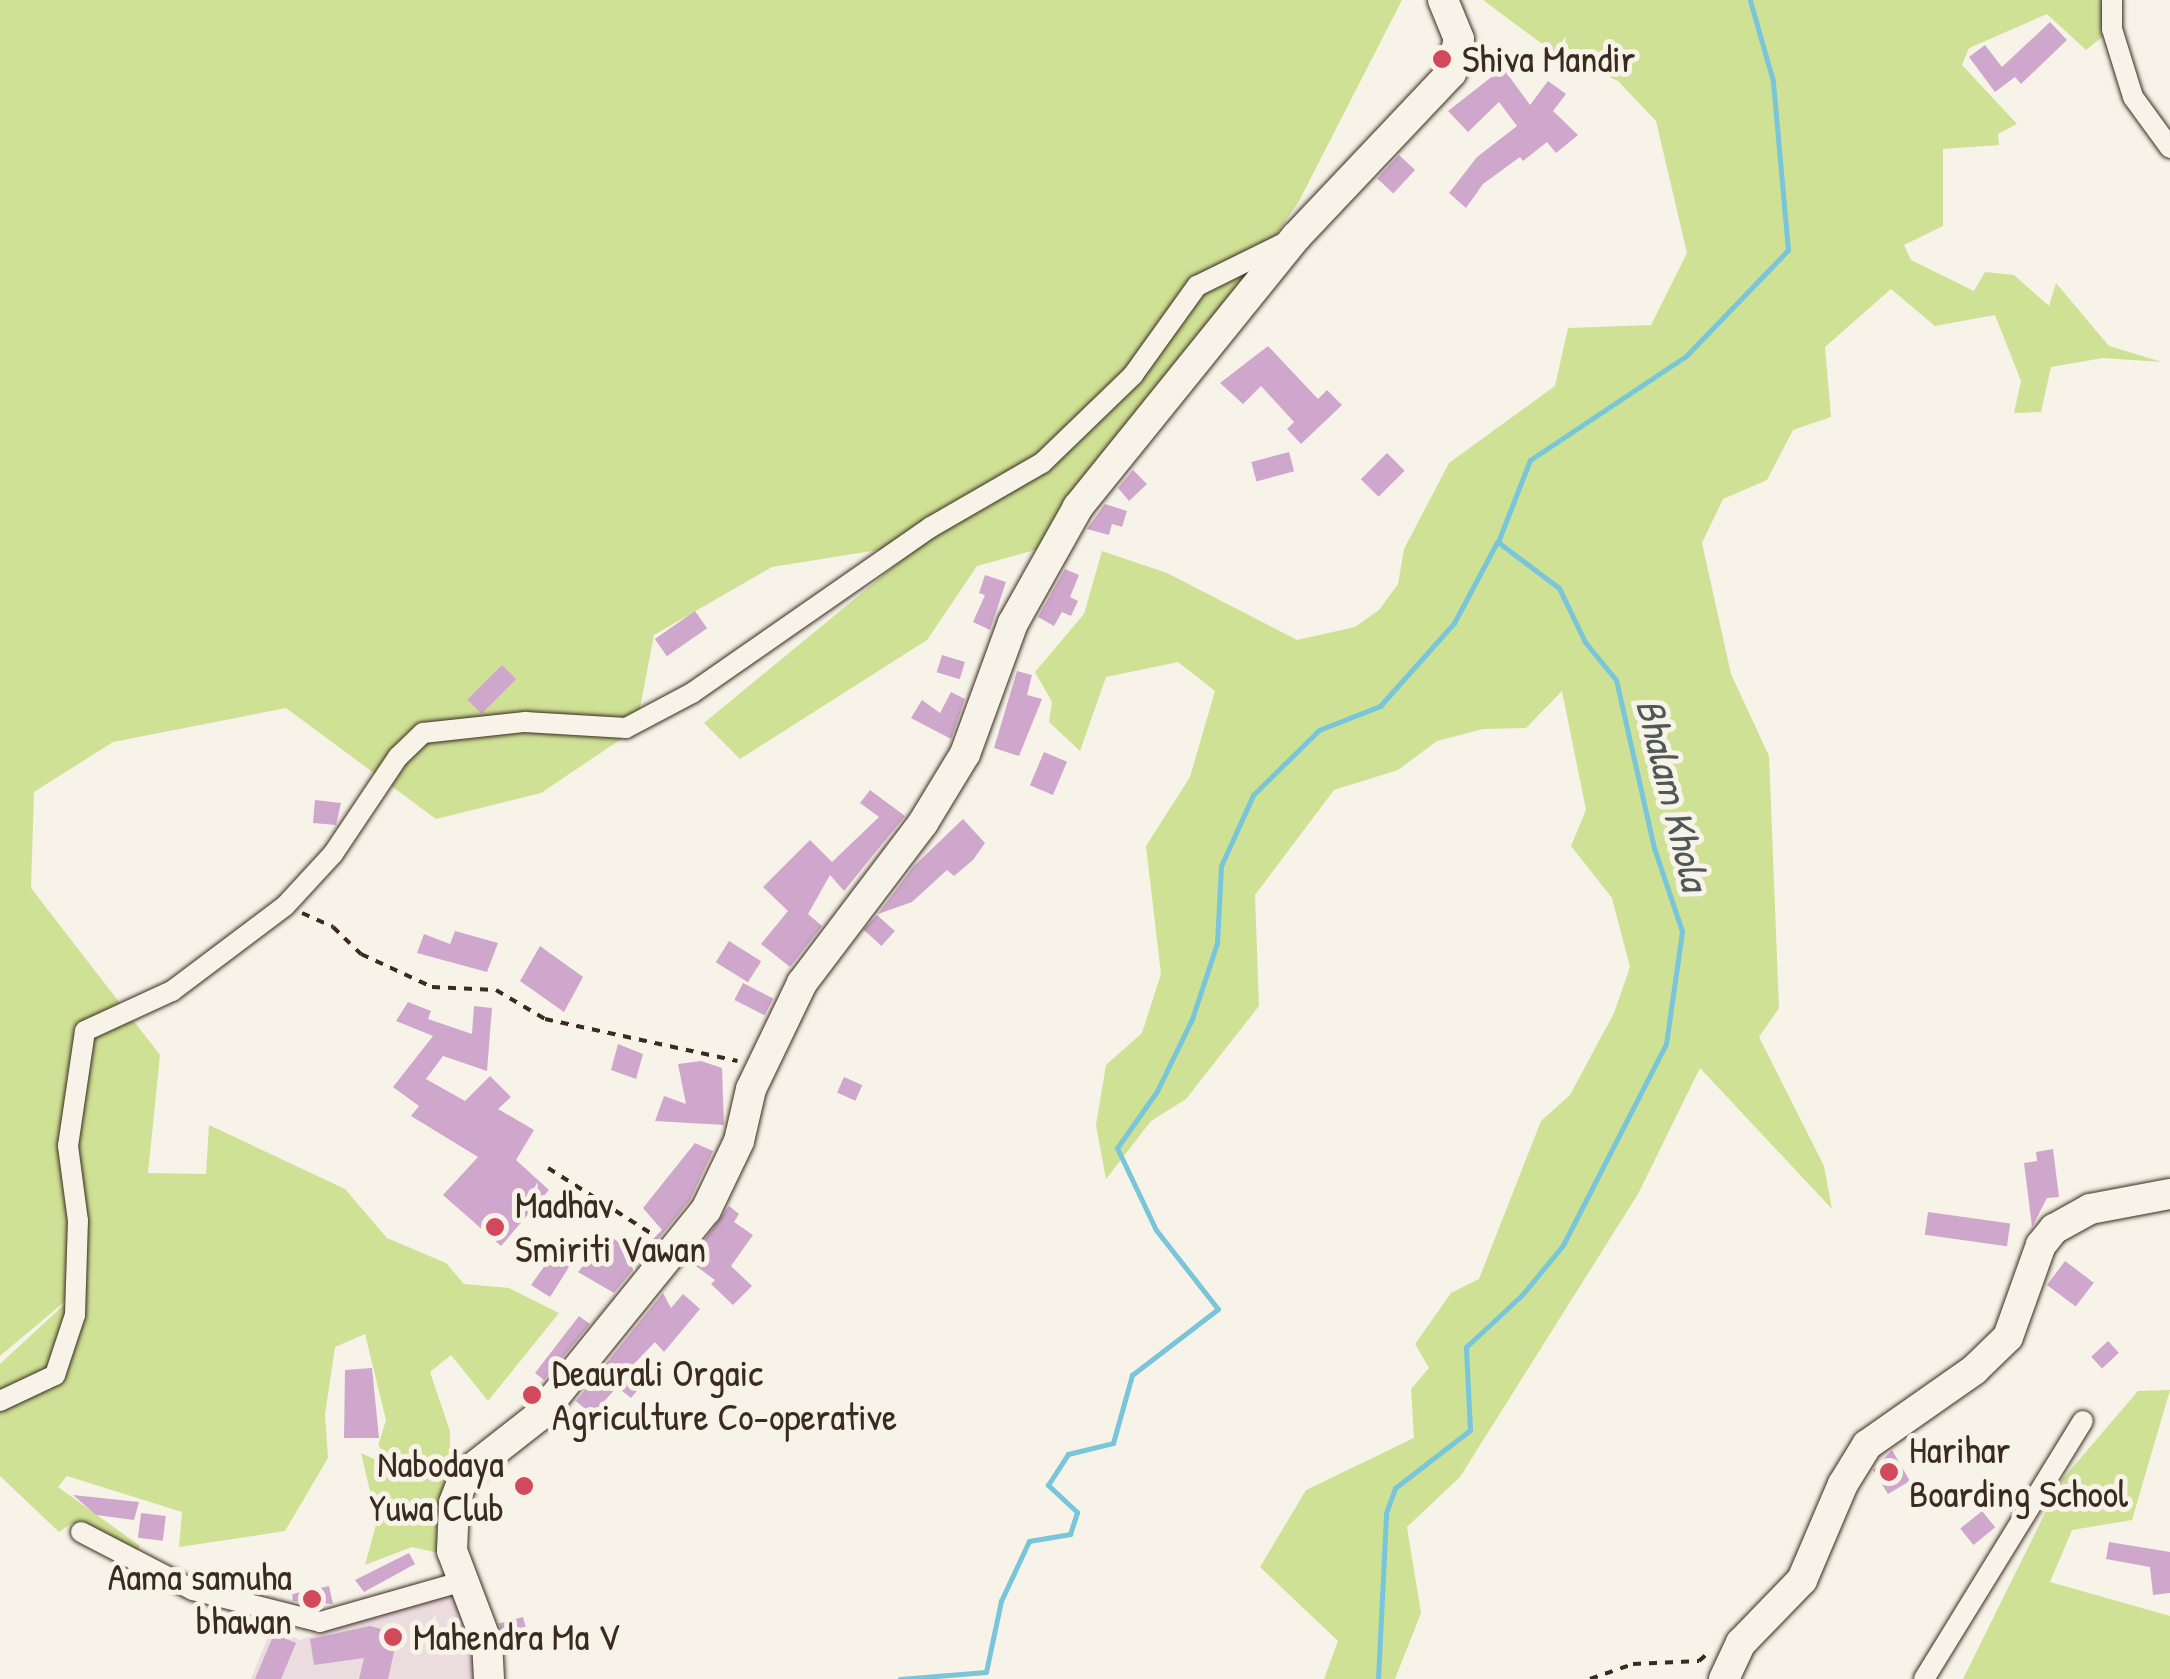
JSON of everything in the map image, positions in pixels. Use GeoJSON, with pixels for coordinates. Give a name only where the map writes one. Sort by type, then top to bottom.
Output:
{"type":"FeatureCollection","features":[{"type":"Feature","properties":{"kind":"main road"},"geometry":{"type":"LineString","coordinates":[[489,1679],[487,1643],[460,1582],[451,1523],[465,1474],[540,1416],[677,1248],[722,1183],[759,1071],[821,949],[923,822],[965,754],[1014,623],[1078,507],[1296,237],[1451,73],[1460,55],[1459,38],[1443,0]]}},
{"type":"Feature","properties":{"kind":"main road"},"geometry":{"type":"LineString","coordinates":[[1724,1679],[1741,1643],[1802,1580],[1867,1445],[1974,1370],[2008,1337],[2041,1245],[2054,1230],[2090,1209],[2170,1194]]}},
{"type":"Feature","properties":{"kind":"street"},"geometry":{"type":"LineString","coordinates":[[2112,0],[2112,29],[2133,98],[2170,148]]}},
{"type":"Feature","properties":{"kind":"street"},"geometry":{"type":"LineString","coordinates":[[0,1400],[54,1375],[75,1315],[78,1221],[68,1146],[85,1032],[172,990],[285,906],[334,854],[398,757],[422,733],[526,722],[626,728],[692,693],[931,526],[1042,463],[1133,375],[1197,286],[1296,237]]}},
{"type":"Feature","properties":{"kind":"street"},"geometry":{"type":"LineString","coordinates":[[1924,1679],[2083,1421]]}},
{"type":"Feature","properties":{"kind":"street"},"geometry":{"type":"LineString","coordinates":[[81,1532],[194,1590],[320,1622],[460,1582]]}},
{"type":"Feature","properties":{"kind":"path"},"geometry":{"type":"LineString","coordinates":[[285,906],[333,927],[361,954],[432,988],[496,990],[545,1019],[722,1054],[759,1071]]}},
{"type":"Feature","properties":{"kind":"path"},"geometry":{"type":"LineString","coordinates":[[548,1168],[677,1248]]}},
{"type":"Feature","properties":{"kind":"path"},"geometry":{"type":"LineString","coordinates":[[1590,1679],[1633,1664],[1698,1662],[1712,1650]]}},
{"type":"Feature","properties":{"kind":"shaded area","name":"Mahendra Ma V"},"geometry":{"type":"Polygon","coordinates":[[[454,1589],[481,1655],[479,1679],[251,1679],[272,1627],[300,1640],[454,1589]]]}},
{"type":"Feature","properties":{"kind":"green space"},"geometry":{"type":"Polygon","coordinates":[[[0,0],[1402,0],[1298,203],[1057,544],[977,566],[927,640],[740,759],[704,723],[908,555],[884,549],[772,567],[654,635],[636,729],[541,793],[436,819],[286,708],[113,742],[34,792],[31,888],[160,1055],[148,1173],[206,1174],[209,1125],[345,1189],[387,1238],[446,1263],[464,1284],[509,1288],[559,1313],[488,1401],[451,1355],[430,1372],[450,1431],[451,1486],[438,1553],[412,1547],[365,1565],[377,1521],[361,1453],[374,1459],[386,1420],[365,1334],[335,1347],[325,1415],[328,1458],[285,1531],[179,1547],[182,1512],[67,1476],[58,1487],[140,1546],[136,1553],[72,1523],[59,1532],[0,1476],[0,1364],[94,1277],[0,1356],[0,0]]]}},
{"type":"Feature","properties":{"kind":"green space"},"geometry":{"type":"Polygon","coordinates":[[[1483,0],[2100,0],[2108,5],[2102,37],[2086,50],[2047,14],[1969,48],[1962,65],[2017,124],[1998,134],[1999,145],[1943,149],[1943,226],[1904,245],[1911,260],[1974,291],[1985,272],[2014,275],[2049,306],[2056,283],[2109,346],[2162,362],[2103,358],[2051,367],[2041,412],[2014,413],[2021,381],[1995,315],[1935,326],[1891,289],[1825,347],[1831,417],[1793,430],[1767,480],[1723,499],[1702,543],[1731,674],[1769,756],[1779,1008],[1759,1037],[1824,1166],[1832,1209],[1700,1068],[1638,1194],[1460,1477],[1407,1527],[1421,1613],[1395,1679],[1324,1679],[1338,1641],[1260,1567],[1306,1490],[1414,1438],[1411,1389],[1429,1368],[1415,1344],[1451,1293],[1479,1279],[1541,1121],[1570,1095],[1614,1013],[1630,967],[1612,898],[1571,846],[1586,810],[1562,691],[1526,728],[1483,729],[1437,741],[1398,770],[1334,790],[1255,895],[1259,1006],[1186,1099],[1151,1121],[1106,1179],[1096,1125],[1106,1065],[1142,1033],[1161,974],[1146,846],[1190,777],[1215,691],[1178,662],[1106,677],[1080,751],[1049,722],[1052,702],[1035,672],[1084,614],[1102,551],[1167,573],[1297,640],[1355,627],[1379,610],[1398,584],[1404,549],[1449,463],[1555,386],[1568,328],[1651,325],[1687,253],[1656,121],[1618,81],[1553,52],[1483,0]]]}},
{"type":"Feature","properties":{"kind":"green space"},"geometry":{"type":"Polygon","coordinates":[[[2170,1390],[2132,1520],[2072,1530],[2050,1582],[2170,1616],[2170,1679],[1963,1679],[2061,1481],[2138,1391],[2170,1390]]]}},
{"type":"Feature","properties":{"kind":"building"},"geometry":{"type":"Polygon","coordinates":[[[2050,22],[2067,40],[2021,84],[2015,77],[1995,92],[1969,57],[1985,45],[2002,67],[2050,22]]]}},
{"type":"Feature","properties":{"kind":"building"},"geometry":{"type":"Polygon","coordinates":[[[1503,68],[1530,105],[1548,81],[1566,94],[1553,111],[1578,135],[1556,153],[1547,142],[1523,161],[1520,157],[1483,184],[1466,208],[1449,193],[1477,157],[1517,126],[1499,102],[1468,132],[1448,111],[1503,68]]]}},
{"type":"Feature","properties":{"kind":"building"},"geometry":{"type":"Polygon","coordinates":[[[1399,155],[1415,170],[1393,193],[1377,178],[1399,155]]]}},
{"type":"Feature","properties":{"kind":"building"},"geometry":{"type":"Polygon","coordinates":[[[1268,346],[1318,399],[1327,390],[1342,405],[1301,444],[1287,429],[1294,422],[1261,386],[1243,404],[1220,383],[1268,346]]]}},
{"type":"Feature","properties":{"kind":"building"},"geometry":{"type":"Polygon","coordinates":[[[1289,452],[1294,471],[1257,481],[1251,462],[1289,452]]]}},
{"type":"Feature","properties":{"kind":"building"},"geometry":{"type":"Polygon","coordinates":[[[1387,453],[1405,471],[1379,497],[1361,479],[1387,453]]]}},
{"type":"Feature","properties":{"kind":"building"},"geometry":{"type":"Polygon","coordinates":[[[1133,470],[1147,484],[1129,501],[1118,488],[1133,470]]]}},
{"type":"Feature","properties":{"kind":"building"},"geometry":{"type":"Polygon","coordinates":[[[1105,504],[1127,511],[1122,527],[1112,524],[1109,535],[1087,529],[1105,504]]]}},
{"type":"Feature","properties":{"kind":"building"},"geometry":{"type":"Polygon","coordinates":[[[1065,569],[1079,575],[1070,597],[1078,601],[1071,616],[1062,612],[1054,626],[1038,617],[1065,569]]]}},
{"type":"Feature","properties":{"kind":"building"},"geometry":{"type":"Polygon","coordinates":[[[985,575],[1006,582],[990,630],[973,622],[985,595],[979,593],[985,575]]]}},
{"type":"Feature","properties":{"kind":"building"},"geometry":{"type":"Polygon","coordinates":[[[695,611],[707,628],[667,656],[655,639],[695,611]]]}},
{"type":"Feature","properties":{"kind":"building"},"geometry":{"type":"Polygon","coordinates":[[[942,655],[965,662],[960,679],[937,672],[942,655]]]}},
{"type":"Feature","properties":{"kind":"building"},"geometry":{"type":"Polygon","coordinates":[[[502,665],[516,679],[481,714],[467,700],[502,665]]]}},
{"type":"Feature","properties":{"kind":"building"},"geometry":{"type":"Polygon","coordinates":[[[1017,671],[1032,675],[1027,695],[1042,699],[1019,756],[994,748],[1017,671]]]}},
{"type":"Feature","properties":{"kind":"building"},"geometry":{"type":"Polygon","coordinates":[[[951,692],[965,699],[951,739],[911,718],[922,700],[940,713],[951,692]]]}},
{"type":"Feature","properties":{"kind":"building"},"geometry":{"type":"Polygon","coordinates":[[[1044,752],[1067,762],[1053,795],[1030,785],[1044,752]]]}},
{"type":"Feature","properties":{"kind":"building"},"geometry":{"type":"Polygon","coordinates":[[[870,790],[905,816],[844,891],[830,875],[808,914],[822,926],[790,967],[761,944],[788,911],[763,887],[810,840],[832,862],[879,817],[860,803],[870,790]]]}},
{"type":"Feature","properties":{"kind":"building"},"geometry":{"type":"Polygon","coordinates":[[[315,800],[341,803],[336,825],[313,823],[315,800]]]}},
{"type":"Feature","properties":{"kind":"building"},"geometry":{"type":"Polygon","coordinates":[[[963,819],[985,843],[973,860],[954,876],[947,870],[912,902],[878,914],[914,866],[963,819]]]}},
{"type":"Feature","properties":{"kind":"building"},"geometry":{"type":"Polygon","coordinates":[[[877,915],[895,931],[881,946],[864,930],[877,915]]]}},
{"type":"Feature","properties":{"kind":"building"},"geometry":{"type":"Polygon","coordinates":[[[455,931],[498,943],[487,972],[417,953],[424,934],[450,944],[455,931]]]}},
{"type":"Feature","properties":{"kind":"building"},"geometry":{"type":"Polygon","coordinates":[[[729,941],[761,961],[748,982],[716,962],[729,941]]]}},
{"type":"Feature","properties":{"kind":"building"},"geometry":{"type":"Polygon","coordinates":[[[540,946],[583,977],[564,1012],[520,981],[540,946]]]}},
{"type":"Feature","properties":{"kind":"building"},"geometry":{"type":"Polygon","coordinates":[[[743,983],[773,998],[765,1015],[734,1000],[743,983]]]}},
{"type":"Feature","properties":{"kind":"building"},"geometry":{"type":"Polygon","coordinates":[[[408,1002],[431,1011],[428,1019],[472,1034],[474,1006],[492,1008],[487,1071],[443,1056],[426,1079],[465,1101],[490,1076],[511,1097],[498,1109],[534,1130],[516,1160],[549,1190],[501,1246],[443,1195],[478,1157],[411,1116],[419,1106],[393,1087],[433,1036],[396,1021],[408,1002]]]}},
{"type":"Feature","properties":{"kind":"building"},"geometry":{"type":"Polygon","coordinates":[[[618,1044],[643,1054],[636,1079],[611,1070],[618,1044]]]}},
{"type":"Feature","properties":{"kind":"building"},"geometry":{"type":"Polygon","coordinates":[[[701,1061],[722,1068],[724,1125],[655,1121],[664,1096],[686,1104],[678,1064],[701,1061]]]}},
{"type":"Feature","properties":{"kind":"building"},"geometry":{"type":"Polygon","coordinates":[[[844,1077],[862,1085],[855,1101],[837,1093],[844,1077]]]}},
{"type":"Feature","properties":{"kind":"building"},"geometry":{"type":"Polygon","coordinates":[[[695,1143],[713,1151],[690,1200],[614,1293],[578,1272],[608,1234],[636,1256],[662,1230],[643,1208],[695,1143]]]}},
{"type":"Feature","properties":{"kind":"building"},"geometry":{"type":"Polygon","coordinates":[[[2053,1149],[2059,1197],[2047,1198],[2032,1227],[2024,1163],[2037,1161],[2036,1152],[2053,1149]]]}},
{"type":"Feature","properties":{"kind":"building"},"geometry":{"type":"Polygon","coordinates":[[[729,1206],[739,1214],[734,1222],[753,1235],[731,1266],[752,1286],[733,1305],[711,1284],[715,1280],[689,1261],[729,1206]]]}},
{"type":"Feature","properties":{"kind":"building"},"geometry":{"type":"Polygon","coordinates":[[[1928,1212],[2010,1224],[2007,1246],[1925,1235],[1928,1212]]]}},
{"type":"Feature","properties":{"kind":"building"},"geometry":{"type":"Polygon","coordinates":[[[558,1247],[576,1256],[550,1297],[531,1285],[558,1247]]]}},
{"type":"Feature","properties":{"kind":"building"},"geometry":{"type":"Polygon","coordinates":[[[2065,1261],[2094,1283],[2076,1307],[2047,1285],[2065,1261]]]}},
{"type":"Feature","properties":{"kind":"building"},"geometry":{"type":"Polygon","coordinates":[[[663,1293],[671,1308],[683,1294],[700,1309],[664,1352],[655,1342],[633,1365],[648,1378],[631,1398],[617,1387],[592,1415],[576,1401],[663,1293]]]}},
{"type":"Feature","properties":{"kind":"building"},"geometry":{"type":"Polygon","coordinates":[[[579,1316],[590,1324],[544,1380],[535,1373],[579,1316]]]}},
{"type":"Feature","properties":{"kind":"building"},"geometry":{"type":"Polygon","coordinates":[[[2108,1341],[2119,1353],[2102,1368],[2091,1357],[2108,1341]]]}},
{"type":"Feature","properties":{"kind":"building"},"geometry":{"type":"Polygon","coordinates":[[[372,1368],[379,1438],[344,1438],[345,1370],[372,1368]]]}},
{"type":"Feature","properties":{"kind":"building","name":"Harihar Boarding School"},"geometry":{"type":"Polygon","coordinates":[[[1892,1450],[1910,1481],[1888,1494],[1873,1470],[1892,1450]]]}},
{"type":"Feature","properties":{"kind":"building","name":"Nabodaya Yuwa Club"},"geometry":{"type":"Polygon","coordinates":[[[525,1473],[537,1492],[524,1500],[512,1481],[525,1473]]]}},
{"type":"Feature","properties":{"kind":"building"},"geometry":{"type":"Polygon","coordinates":[[[73,1495],[139,1502],[134,1520],[96,1515],[73,1495]]]}},
{"type":"Feature","properties":{"kind":"building"},"geometry":{"type":"Polygon","coordinates":[[[1982,1511],[1995,1527],[1973,1545],[1960,1529],[1982,1511]]]}},
{"type":"Feature","properties":{"kind":"building"},"geometry":{"type":"Polygon","coordinates":[[[141,1513],[166,1516],[163,1541],[138,1538],[141,1513]]]}},
{"type":"Feature","properties":{"kind":"building"},"geometry":{"type":"Polygon","coordinates":[[[2109,1542],[2170,1552],[2170,1593],[2153,1595],[2150,1567],[2106,1559],[2109,1542]]]}},
{"type":"Feature","properties":{"kind":"building"},"geometry":{"type":"Polygon","coordinates":[[[409,1553],[415,1564],[364,1592],[355,1580],[409,1553]]]}},
{"type":"Feature","properties":{"kind":"building","name":"Aama samuha bhawan"},"geometry":{"type":"Polygon","coordinates":[[[329,1586],[333,1604],[293,1601],[292,1594],[329,1586]]]}},
{"type":"Feature","properties":{"kind":"building"},"geometry":{"type":"Polygon","coordinates":[[[523,1617],[530,1644],[506,1651],[499,1623],[523,1617]]]}},
{"type":"Feature","properties":{"kind":"building"},"geometry":{"type":"Polygon","coordinates":[[[370,1626],[398,1634],[388,1679],[359,1679],[364,1658],[314,1665],[310,1639],[370,1626]]]}},
{"type":"Feature","properties":{"kind":"building"},"geometry":{"type":"Polygon","coordinates":[[[274,1634],[296,1643],[281,1679],[255,1679],[274,1634]]]}},
{"type":"Feature","properties":{"kind":"waterway","name":"Bhalam Khola"},"geometry":{"type":"LineString","coordinates":[[1378,1679],[1386,1513],[1395,1488],[1470,1430],[1466,1347],[1522,1295],[1563,1245],[1666,1044],[1682,931],[1654,848],[1616,680],[1585,642],[1559,588],[1498,542],[1530,460],[1686,356],[1788,250],[1773,81],[1750,0]]}},
{"type":"Feature","properties":{"kind":"waterway"},"geometry":{"type":"LineString","coordinates":[[900,1679],[986,1672],[1001,1601],[1029,1541],[1070,1534],[1077,1512],[1048,1485],[1068,1454],[1113,1443],[1132,1375],[1218,1309],[1156,1230],[1117,1148],[1157,1091],[1192,1019],[1217,943],[1221,866],[1253,795],[1319,730],[1380,706],[1454,623],[1497,542]]}},
{"type":"Feature","properties":{"kind":"place","name":"Shiva Mandir"},"geometry":{"type":"Point","coordinates":[1442,59]}},
{"type":"Feature","properties":{"kind":"place","name":"Madhav Smiriti Vawan"},"geometry":{"type":"Point","coordinates":[495,1227]}},
{"type":"Feature","properties":{"kind":"place","name":"Deaurali Orgaic Agriculture Co-operative"},"geometry":{"type":"Point","coordinates":[532,1395]}},
{"type":"Feature","properties":{"kind":"place","name":"Harihar Boarding School"},"geometry":{"type":"Point","coordinates":[1889,1472]}},
{"type":"Feature","properties":{"kind":"place","name":"Nabodaya Yuwa Club"},"geometry":{"type":"Point","coordinates":[524,1486]}},
{"type":"Feature","properties":{"kind":"place","name":"Aama samuha bhawan"},"geometry":{"type":"Point","coordinates":[312,1599]}},
{"type":"Feature","properties":{"kind":"place","name":"Mahendra Ma V"},"geometry":{"type":"Point","coordinates":[393,1637]}}]}
